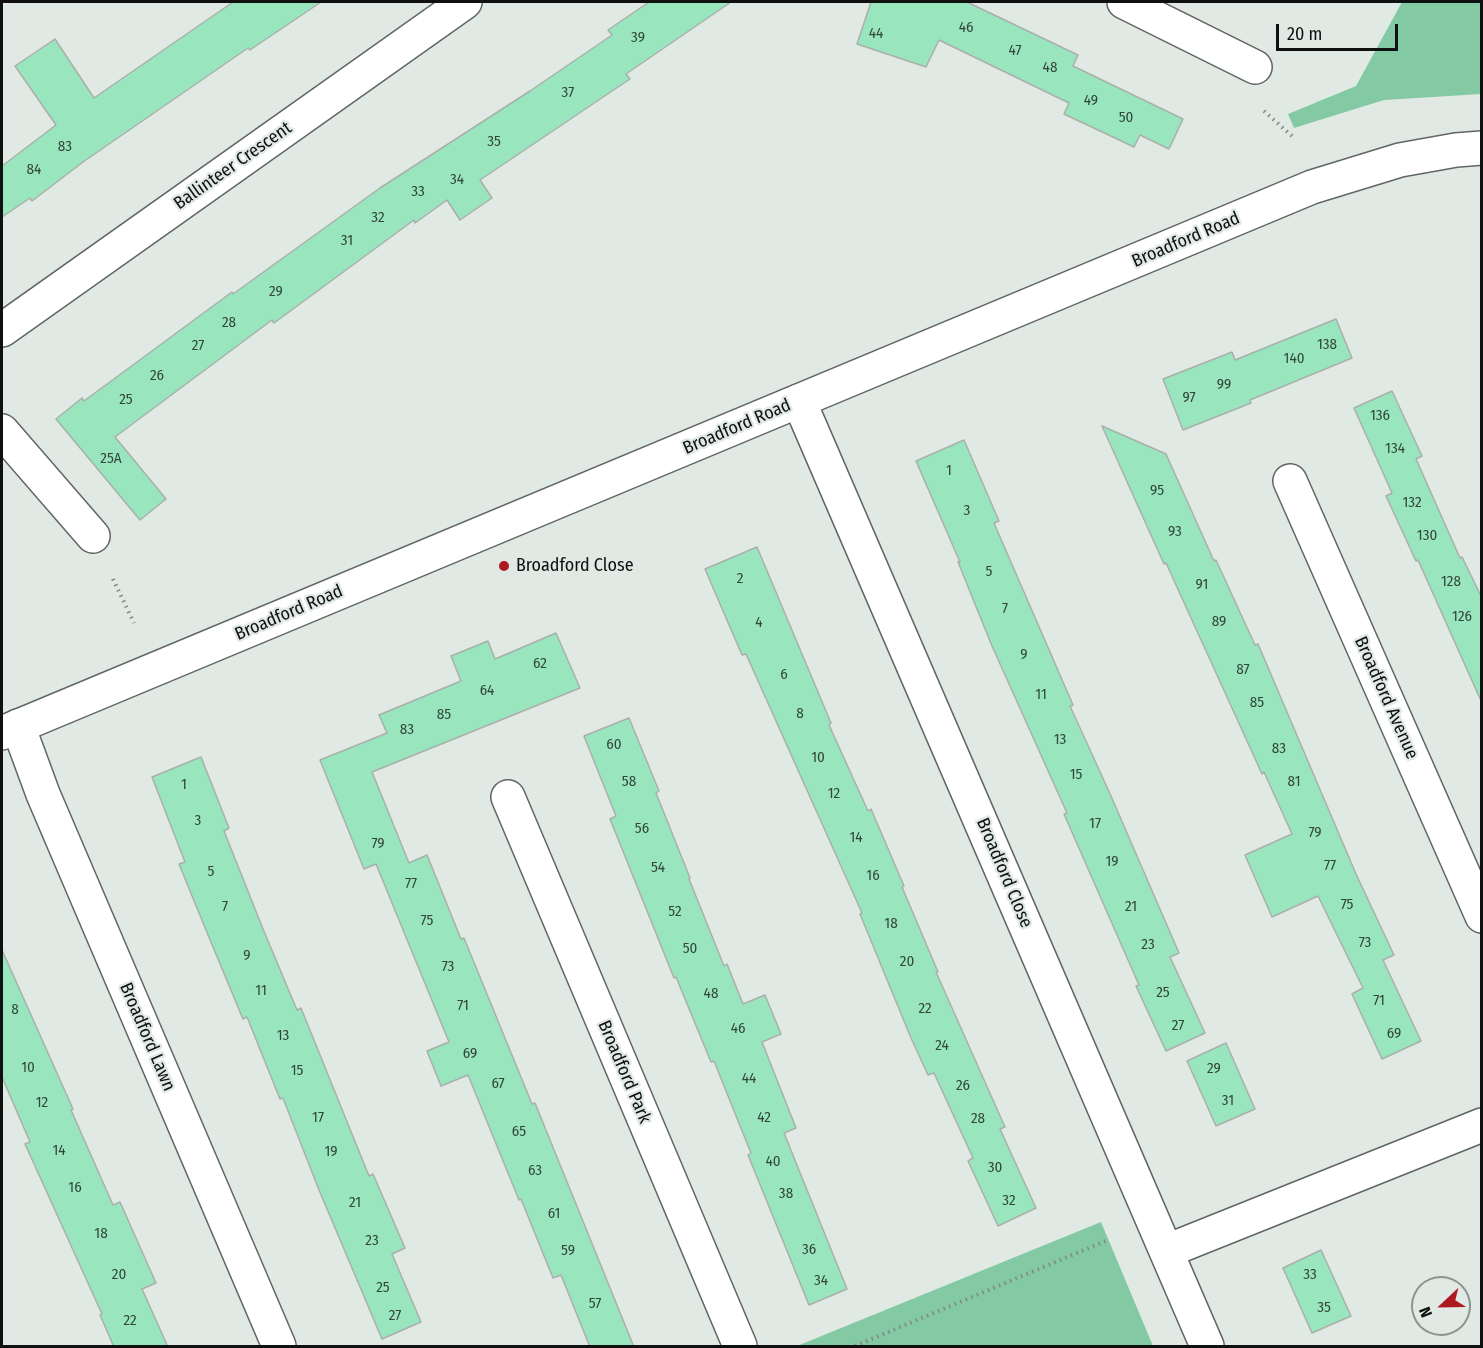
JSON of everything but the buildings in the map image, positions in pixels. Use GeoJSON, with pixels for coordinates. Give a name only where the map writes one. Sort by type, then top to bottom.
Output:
{"type":"FeatureCollection","features":[{"type":"Feature","properties":{"kind":"street","name":"Ballinteer Crescent"},"geometry":{"type":"LineString","coordinates":[[2,330],[465,2]]}},
{"type":"Feature","properties":{"kind":"street"},"geometry":{"type":"LineString","coordinates":[[1124,2],[1255,67]]}},
{"type":"Feature","properties":{"kind":"street","name":"Broadford Road"},"geometry":{"type":"LineString","coordinates":[[10,730],[1312,187],[1400,160],[1482,148]]}},
{"type":"Feature","properties":{"kind":"street","name":"Broadford Close"},"geometry":{"type":"LineString","coordinates":[[799,401],[1207,1347]]}},
{"type":"Feature","properties":{"kind":"street"},"geometry":{"type":"LineString","coordinates":[[2,431],[93,536]]}},
{"type":"Feature","properties":{"kind":"street","name":"Broadford Avenue"},"geometry":{"type":"LineString","coordinates":[[1290,481],[1482,916]]}},
{"type":"Feature","properties":{"kind":"street","name":"Broadford Lawn"},"geometry":{"type":"LineString","coordinates":[[10,730],[43,794],[279,1347]]}},
{"type":"Feature","properties":{"kind":"street","name":"Broadford Park"},"geometry":{"type":"LineString","coordinates":[[508,797],[740,1347]]}},
{"type":"Feature","properties":{"kind":"street"},"geometry":{"type":"LineString","coordinates":[[1167,1251],[1482,1125]]}},
{"type":"Feature","properties":{"kind":"path"},"geometry":{"type":"LineString","coordinates":[[1264,111],[1292,136]]}},
{"type":"Feature","properties":{"kind":"path"},"geometry":{"type":"LineString","coordinates":[[113,579],[134,623]]}},
{"type":"Feature","properties":{"kind":"path"},"geometry":{"type":"LineString","coordinates":[[855,1347],[1108,1240]]}},
{"type":"Feature","properties":{"kind":"green space"},"geometry":{"type":"Polygon","coordinates":[[[1402,2],[1481,2],[1481,94],[1384,100],[1294,128],[1288,114],[1356,86],[1402,2]]]}},
{"type":"Feature","properties":{"kind":"green space"},"geometry":{"type":"Polygon","coordinates":[[[1101,1222],[1153,1346],[797,1346],[1101,1222]]]}},
{"type":"Feature","properties":{"kind":"place","name":"Broadford Close"},"geometry":{"type":"Point","coordinates":[504,566]}}]}
